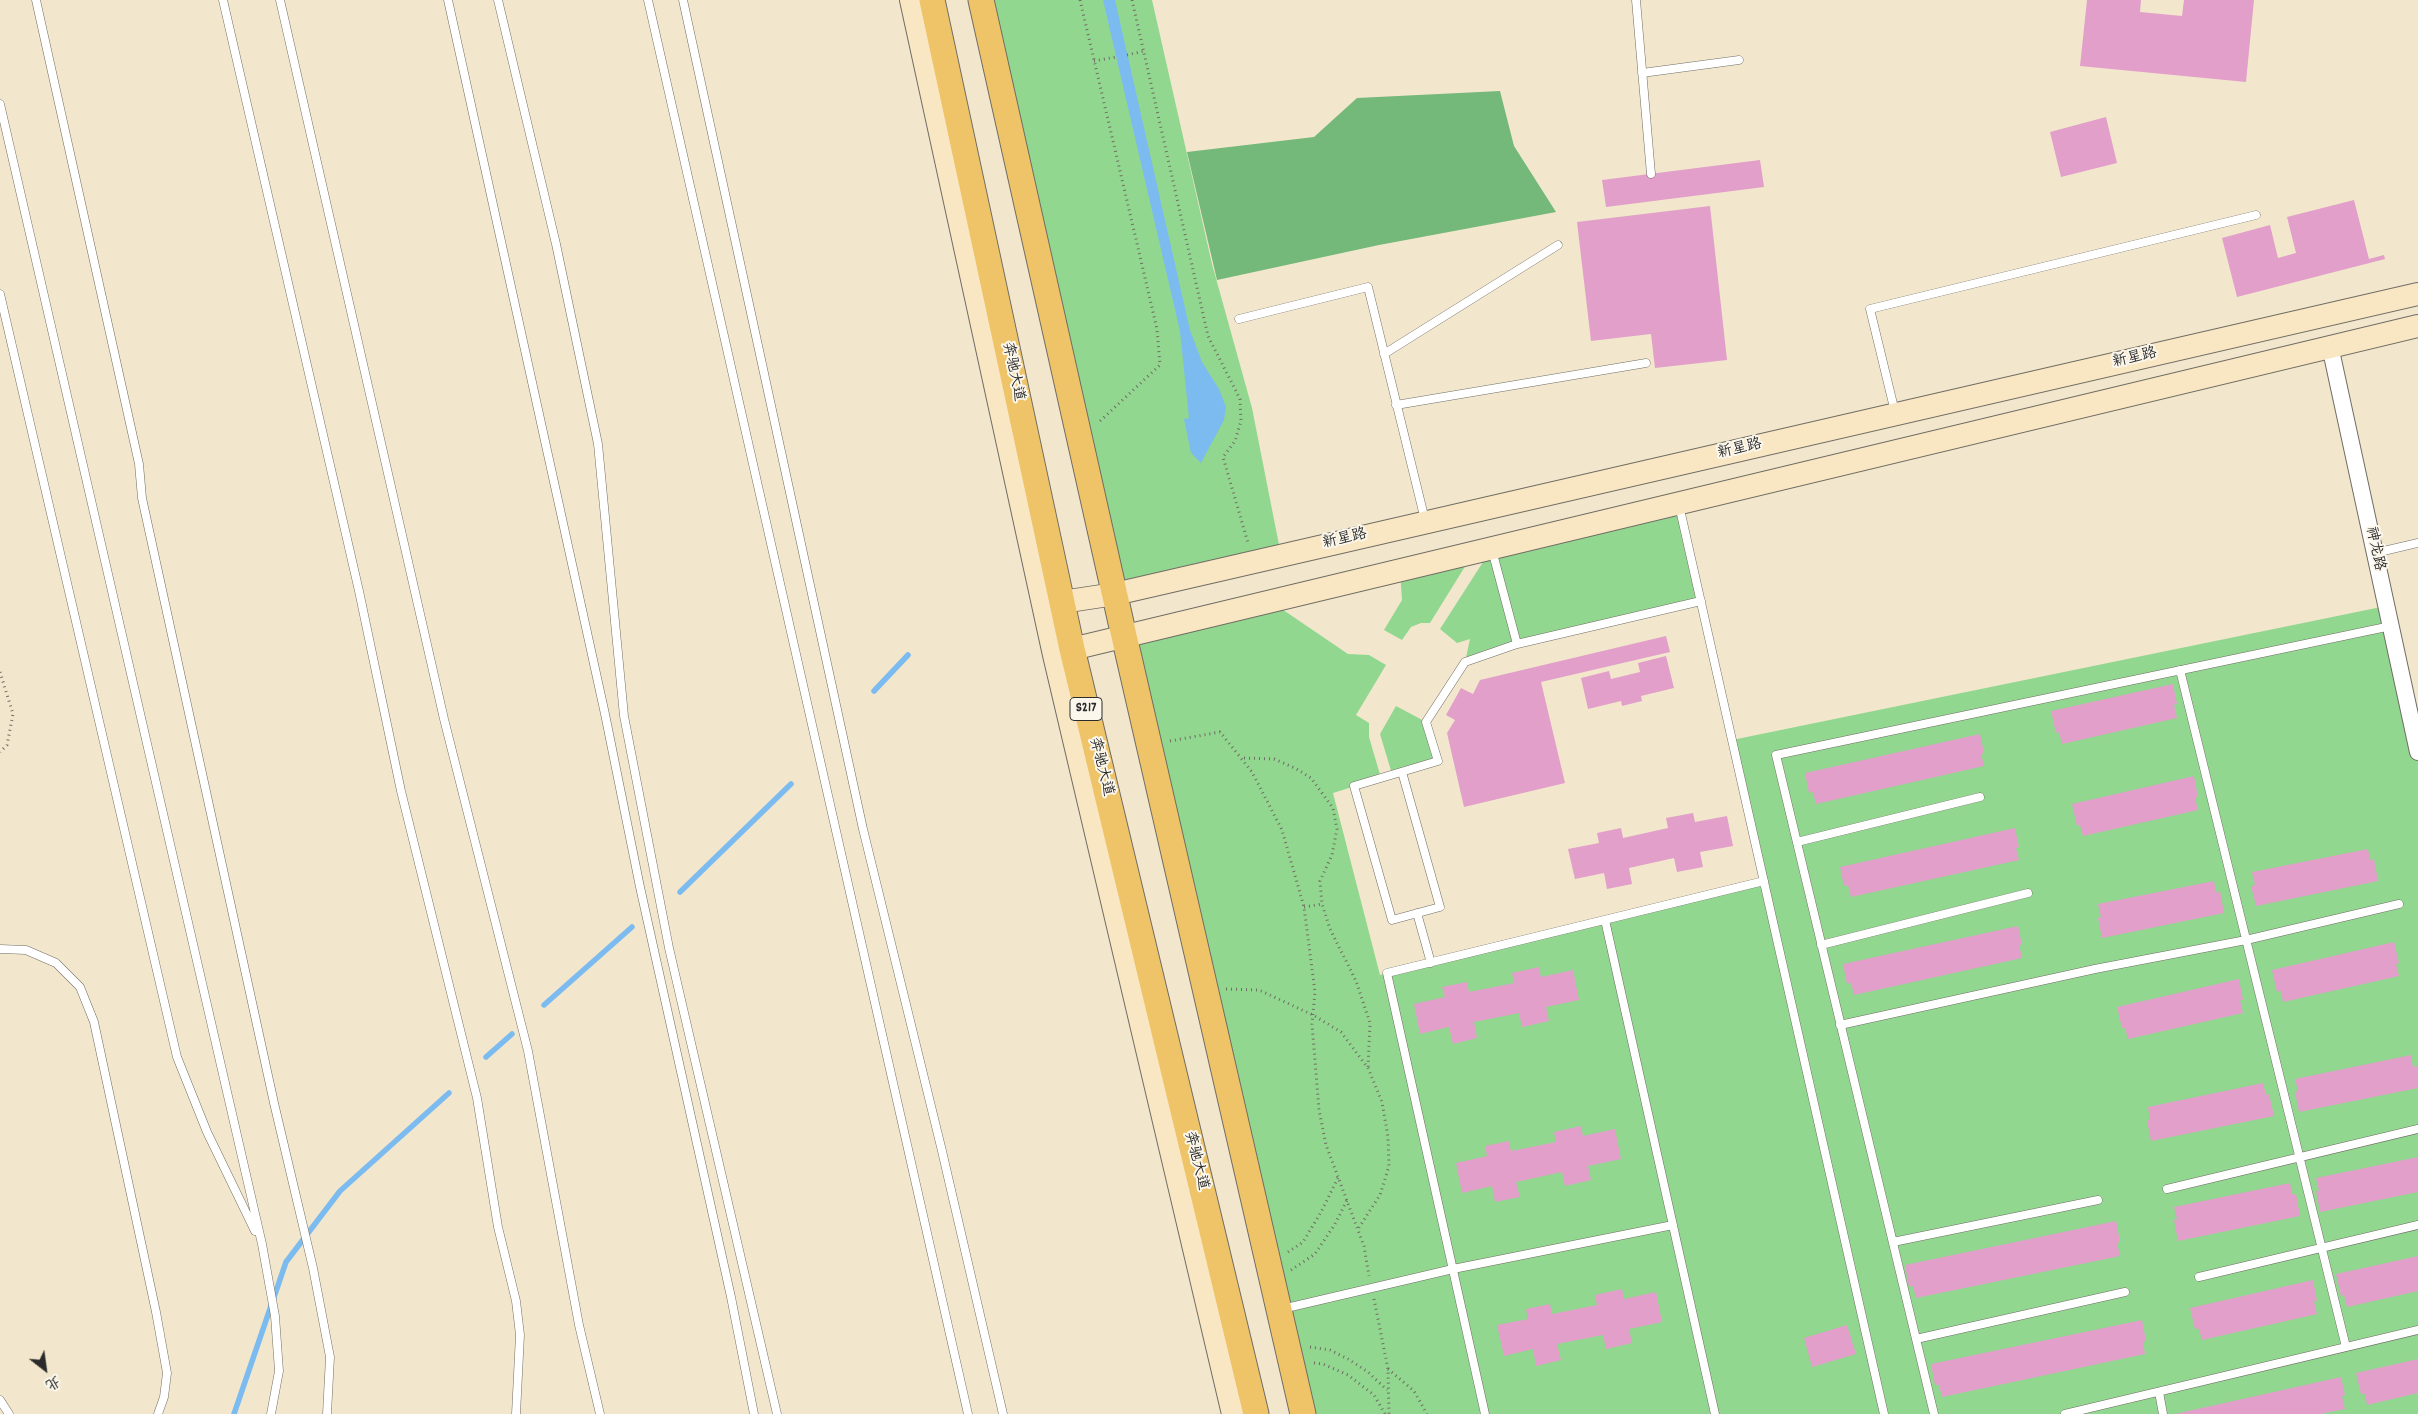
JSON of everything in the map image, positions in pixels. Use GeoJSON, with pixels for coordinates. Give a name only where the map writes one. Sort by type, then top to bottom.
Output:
{"type":"FeatureCollection","features":[{"type":"Feature","properties":{"kind":"main road"},"geometry":{"type":"LineString","coordinates":[[911,0],[1047,578],[1233,1414]]}},
{"type":"Feature","properties":{"kind":"main road","name":"奔驰大道"},"geometry":{"type":"LineString","coordinates":[[932,0],[1047,578],[1062,602],[1256,1414]]}},
{"type":"Feature","properties":{"kind":"main road"},"geometry":{"type":"LineString","coordinates":[[982,0],[1124,636],[1304,1414]]}},
{"type":"Feature","properties":{"kind":"main road","name":"新星路"},"geometry":{"type":"LineString","coordinates":[[1062,602],[1115,594],[2418,294]]}},
{"type":"Feature","properties":{"kind":"main road"},"geometry":{"type":"LineString","coordinates":[[1072,649],[2418,326]]}},
{"type":"Feature","properties":{"kind":"street","name":"神龙路"},"geometry":{"type":"LineString","coordinates":[[2330,346],[2418,752]]}},
{"type":"Feature","properties":{"kind":"lane"},"geometry":{"type":"LineString","coordinates":[[36,0],[139,464],[142,498],[221,863],[313,1268],[330,1357],[327,1414]]}},
{"type":"Feature","properties":{"kind":"lane"},"geometry":{"type":"LineString","coordinates":[[223,0],[352,562],[401,791],[477,1098],[498,1226],[516,1301],[520,1335],[516,1414]]}},
{"type":"Feature","properties":{"kind":"lane"},"geometry":{"type":"LineString","coordinates":[[280,0],[363,356],[444,718],[528,1050],[579,1325],[600,1414]]}},
{"type":"Feature","properties":{"kind":"lane"},"geometry":{"type":"LineString","coordinates":[[448,0],[605,714],[640,888],[731,1296],[754,1414]]}},
{"type":"Feature","properties":{"kind":"lane"},"geometry":{"type":"LineString","coordinates":[[498,0],[556,244],[598,444],[624,716],[669,948],[777,1414]]}},
{"type":"Feature","properties":{"kind":"lane"},"geometry":{"type":"LineString","coordinates":[[648,0],[968,1414]]}},
{"type":"Feature","properties":{"kind":"lane"},"geometry":{"type":"LineString","coordinates":[[683,0],[863,829],[1004,1414]]}},
{"type":"Feature","properties":{"kind":"lane"},"geometry":{"type":"LineString","coordinates":[[1636,0],[1651,174]]}},
{"type":"Feature","properties":{"kind":"lane"},"geometry":{"type":"LineString","coordinates":[[1642,73],[1739,60]]}},
{"type":"Feature","properties":{"kind":"lane"},"geometry":{"type":"LineString","coordinates":[[0,104],[262,1244],[276,1316],[279,1371],[271,1414]]}},
{"type":"Feature","properties":{"kind":"lane"},"geometry":{"type":"LineString","coordinates":[[1896,414],[1870,309],[2256,215]]}},
{"type":"Feature","properties":{"kind":"lane"},"geometry":{"type":"LineString","coordinates":[[1384,354],[1558,245]]}},
{"type":"Feature","properties":{"kind":"lane"},"geometry":{"type":"LineString","coordinates":[[1239,319],[1368,287],[1425,522]]}},
{"type":"Feature","properties":{"kind":"lane"},"geometry":{"type":"LineString","coordinates":[[0,294],[177,1058],[207,1132],[262,1244]]}},
{"type":"Feature","properties":{"kind":"lane"},"geometry":{"type":"LineString","coordinates":[[1396,405],[1646,363]]}},
{"type":"Feature","properties":{"kind":"lane"},"geometry":{"type":"LineString","coordinates":[[1679,503],[1884,1414]]}},
{"type":"Feature","properties":{"kind":"lane"},"geometry":{"type":"LineString","coordinates":[[2375,553],[2418,543]]}},
{"type":"Feature","properties":{"kind":"lane"},"geometry":{"type":"LineString","coordinates":[[1492,548],[1517,644]]}},
{"type":"Feature","properties":{"kind":"lane"},"geometry":{"type":"LineString","coordinates":[[1402,772],[1440,907],[1392,920],[1354,786],[1438,761],[1426,722],[1465,662],[1517,644],[1700,600]]}},
{"type":"Feature","properties":{"kind":"lane"},"geometry":{"type":"LineString","coordinates":[[1934,1414],[1776,755],[2391,626]]}},
{"type":"Feature","properties":{"kind":"lane"},"geometry":{"type":"LineString","coordinates":[[2180,670],[2346,1347]]}},
{"type":"Feature","properties":{"kind":"lane"},"geometry":{"type":"LineString","coordinates":[[1797,842],[1980,797]]}},
{"type":"Feature","properties":{"kind":"lane"},"geometry":{"type":"LineString","coordinates":[[1485,1414],[1388,973],[1764,881]]}},
{"type":"Feature","properties":{"kind":"lane"},"geometry":{"type":"LineString","coordinates":[[1822,945],[2028,893]]}},
{"type":"Feature","properties":{"kind":"lane"},"geometry":{"type":"LineString","coordinates":[[1840,1025],[2095,970],[2246,940],[2399,904]]}},
{"type":"Feature","properties":{"kind":"lane"},"geometry":{"type":"LineString","coordinates":[[1417,913],[1431,962]]}},
{"type":"Feature","properties":{"kind":"lane"},"geometry":{"type":"LineString","coordinates":[[1605,920],[1715,1414]]}},
{"type":"Feature","properties":{"kind":"lane"},"geometry":{"type":"LineString","coordinates":[[0,948],[26,950],[56,963],[80,987],[94,1022],[152,1292],[167,1373],[164,1397],[158,1413]]}},
{"type":"Feature","properties":{"kind":"lane"},"geometry":{"type":"LineString","coordinates":[[2166,1189],[2418,1129]]}},
{"type":"Feature","properties":{"kind":"lane"},"geometry":{"type":"LineString","coordinates":[[1893,1242],[2098,1200]]}},
{"type":"Feature","properties":{"kind":"lane"},"geometry":{"type":"LineString","coordinates":[[1280,1310],[1453,1269],[1673,1225]]}},
{"type":"Feature","properties":{"kind":"lane"},"geometry":{"type":"LineString","coordinates":[[2200,1277],[2418,1225]]}},
{"type":"Feature","properties":{"kind":"lane"},"geometry":{"type":"LineString","coordinates":[[1916,1339],[2125,1292]]}},
{"type":"Feature","properties":{"kind":"lane"},"geometry":{"type":"LineString","coordinates":[[2065,1414],[2418,1330]]}},
{"type":"Feature","properties":{"kind":"lane"},"geometry":{"type":"LineString","coordinates":[[2159,1392],[2163,1414]]}},
{"type":"Feature","properties":{"kind":"lane"},"geometry":{"type":"LineString","coordinates":[[0,1400],[9,1414]]}},
{"type":"Feature","properties":{"kind":"path"},"geometry":{"type":"LineString","coordinates":[[1080,0],[1157,329],[1160,365],[1080,440]]}},
{"type":"Feature","properties":{"kind":"path"},"geometry":{"type":"LineString","coordinates":[[1132,0],[1208,336],[1240,398],[1241,421],[1235,441],[1224,457],[1253,562]]}},
{"type":"Feature","properties":{"kind":"path"},"geometry":{"type":"LineString","coordinates":[[1127,55],[1144,51]]}},
{"type":"Feature","properties":{"kind":"path"},"geometry":{"type":"LineString","coordinates":[[1094,61],[1116,57]]}},
{"type":"Feature","properties":{"kind":"path"},"geometry":{"type":"LineString","coordinates":[[0,672],[14,714],[7,745],[0,752]]}},
{"type":"Feature","properties":{"kind":"path"},"geometry":{"type":"LineString","coordinates":[[1150,745],[1220,732],[1244,758],[1282,830],[1304,907],[1315,992],[1313,1015],[1319,1110],[1326,1144],[1364,1246],[1388,1369],[1387,1414]]}},
{"type":"Feature","properties":{"kind":"path"},"geometry":{"type":"LineString","coordinates":[[1244,758],[1274,758],[1295,768],[1311,778],[1333,808],[1337,829],[1332,855],[1320,881],[1322,904],[1330,930],[1356,981],[1370,1023],[1368,1068]]}},
{"type":"Feature","properties":{"kind":"path"},"geometry":{"type":"LineString","coordinates":[[1304,907],[1322,904]]}},
{"type":"Feature","properties":{"kind":"path"},"geometry":{"type":"LineString","coordinates":[[1205,988],[1259,990],[1313,1015],[1341,1032],[1368,1068],[1382,1102],[1388,1137],[1389,1166],[1380,1195],[1358,1229]]}},
{"type":"Feature","properties":{"kind":"path"},"geometry":{"type":"LineString","coordinates":[[1271,1273],[1303,1242],[1338,1178]]}},
{"type":"Feature","properties":{"kind":"path"},"geometry":{"type":"LineString","coordinates":[[1271,1273],[1315,1254],[1335,1224],[1347,1200]]}},
{"type":"Feature","properties":{"kind":"path"},"geometry":{"type":"LineString","coordinates":[[1289,1353],[1330,1350],[1368,1372],[1388,1391]]}},
{"type":"Feature","properties":{"kind":"path"},"geometry":{"type":"LineString","coordinates":[[1289,1353],[1323,1364],[1348,1375],[1374,1395],[1387,1414]]}},
{"type":"Feature","properties":{"kind":"path"},"geometry":{"type":"LineString","coordinates":[[1388,1369],[1414,1391],[1427,1414]]}},
{"type":"Feature","properties":{"kind":"green space"},"geometry":{"type":"Polygon","coordinates":[[[981,0],[1152,0],[1212,264],[1252,408],[1281,555],[1115,594],[981,0]]]}},
{"type":"Feature","properties":{"kind":"green space"},"geometry":{"type":"Polygon","coordinates":[[[1500,91],[1514,146],[1556,212],[1379,245],[1217,280],[1187,152],[1314,137],[1357,98],[1500,91]]]}},
{"type":"Feature","properties":{"kind":"green space"},"geometry":{"type":"Polygon","coordinates":[[[1679,503],[1701,601],[1517,644],[1465,662],[1470,639],[1457,643],[1440,629],[1492,548],[1679,503]]]}},
{"type":"Feature","properties":{"kind":"green space"},"geometry":{"type":"Polygon","coordinates":[[[1474,552],[1430,623],[1421,623],[1411,627],[1402,640],[1384,630],[1402,600],[1400,570],[1474,552]]]}},
{"type":"Feature","properties":{"kind":"green space"},"geometry":{"type":"Polygon","coordinates":[[[1270,601],[1348,654],[1369,655],[1386,665],[1356,715],[1369,723],[1369,737],[1381,778],[1333,793],[1380,975],[1764,881],[1732,740],[2386,606],[2418,752],[2418,1414],[1303,1414],[1124,636],[1270,601]]]}},
{"type":"Feature","properties":{"kind":"green space"},"geometry":{"type":"Polygon","coordinates":[[[1396,706],[1426,722],[1438,761],[1392,774],[1380,734],[1396,706]]]}},
{"type":"Feature","properties":{"kind":"water"},"geometry":{"type":"Polygon","coordinates":[[[1103,0],[1115,0],[1190,330],[1202,362],[1219,389],[1226,407],[1224,420],[1201,463],[1191,453],[1184,419],[1189,418],[1180,331],[1103,0]]]}},
{"type":"Feature","properties":{"kind":"building"},"geometry":{"type":"Polygon","coordinates":[[[2087,0],[2141,0],[2140,12],[2182,16],[2184,0],[2254,0],[2246,82],[2080,66],[2087,0]]]}},
{"type":"Feature","properties":{"kind":"building"},"geometry":{"type":"Polygon","coordinates":[[[2106,117],[2117,163],[2061,177],[2050,132],[2106,117]]]}},
{"type":"Feature","properties":{"kind":"building"},"geometry":{"type":"Polygon","coordinates":[[[1760,160],[1764,187],[1606,207],[1602,180],[1760,160]]]}},
{"type":"Feature","properties":{"kind":"building"},"geometry":{"type":"Polygon","coordinates":[[[2354,200],[2369,259],[2384,255],[2385,259],[2237,297],[2222,238],[2270,225],[2278,258],[2296,253],[2287,217],[2354,200]]]}},
{"type":"Feature","properties":{"kind":"building"},"geometry":{"type":"Polygon","coordinates":[[[1710,206],[1727,360],[1655,368],[1651,334],[1591,341],[1577,222],[1710,206]]]}},
{"type":"Feature","properties":{"kind":"building"},"geometry":{"type":"Polygon","coordinates":[[[1666,636],[1670,652],[1541,682],[1565,783],[1464,807],[1447,733],[1455,720],[1446,715],[1461,688],[1473,694],[1480,680],[1666,636]]]}},
{"type":"Feature","properties":{"kind":"building"},"geometry":{"type":"Polygon","coordinates":[[[1666,656],[1674,688],[1641,696],[1642,701],[1622,706],[1621,701],[1588,709],[1581,678],[1609,671],[1611,679],[1640,672],[1638,663],[1666,656]]]}},
{"type":"Feature","properties":{"kind":"building"},"geometry":{"type":"Polygon","coordinates":[[[2173,684],[2177,704],[2174,705],[2177,718],[2062,744],[2059,732],[2056,733],[2051,711],[2173,684]]]}},
{"type":"Feature","properties":{"kind":"building"},"geometry":{"type":"Polygon","coordinates":[[[1980,734],[1984,753],[1981,754],[1984,766],[1816,804],[1813,792],[1809,793],[1805,773],[1980,734]]]}},
{"type":"Feature","properties":{"kind":"building"},"geometry":{"type":"Polygon","coordinates":[[[2194,776],[2198,797],[2195,798],[2198,810],[2083,836],[2080,825],[2077,826],[2072,804],[2194,776]]]}},
{"type":"Feature","properties":{"kind":"building"},"geometry":{"type":"Polygon","coordinates":[[[1693,813],[1695,822],[1727,816],[1733,846],[1700,852],[1703,867],[1677,872],[1674,858],[1629,868],[1632,884],[1607,889],[1604,873],[1575,879],[1568,849],[1599,843],[1597,833],[1621,828],[1623,838],[1668,828],[1666,818],[1693,813]]]}},
{"type":"Feature","properties":{"kind":"building"},"geometry":{"type":"Polygon","coordinates":[[[2015,828],[2019,847],[2016,848],[2019,860],[1851,897],[1848,885],[1844,886],[1840,867],[2015,828]]]}},
{"type":"Feature","properties":{"kind":"building"},"geometry":{"type":"Polygon","coordinates":[[[2368,849],[2370,860],[2374,859],[2378,881],[2256,906],[2251,886],[2255,885],[2252,872],[2368,849]]]}},
{"type":"Feature","properties":{"kind":"building"},"geometry":{"type":"Polygon","coordinates":[[[2214,881],[2216,892],[2220,891],[2224,913],[2102,938],[2098,918],[2101,917],[2098,904],[2214,881]]]}},
{"type":"Feature","properties":{"kind":"building"},"geometry":{"type":"Polygon","coordinates":[[[2018,926],[2022,945],[2019,945],[2022,958],[1854,995],[1851,983],[1847,984],[1843,964],[2018,926]]]}},
{"type":"Feature","properties":{"kind":"building"},"geometry":{"type":"Polygon","coordinates":[[[2394,942],[2399,963],[2396,964],[2399,976],[2283,1002],[2281,991],[2277,992],[2272,970],[2394,942]]]}},
{"type":"Feature","properties":{"kind":"building"},"geometry":{"type":"Polygon","coordinates":[[[1539,967],[1541,977],[1573,970],[1579,1000],[1546,1007],[1549,1021],[1522,1027],[1519,1013],[1474,1022],[1477,1038],[1453,1044],[1449,1027],[1420,1034],[1414,1004],[1445,997],[1442,987],[1467,982],[1469,992],[1514,983],[1512,973],[1539,967]]]}},
{"type":"Feature","properties":{"kind":"building"},"geometry":{"type":"Polygon","coordinates":[[[2239,979],[2243,1000],[2240,1000],[2243,1013],[2128,1039],[2125,1028],[2122,1028],[2117,1007],[2239,979]]]}},
{"type":"Feature","properties":{"kind":"building"},"geometry":{"type":"Polygon","coordinates":[[[2411,1055],[2413,1067],[2417,1066],[2418,1088],[2299,1112],[2295,1092],[2298,1091],[2295,1079],[2411,1055]]]}},
{"type":"Feature","properties":{"kind":"building"},"geometry":{"type":"Polygon","coordinates":[[[2263,1083],[2266,1095],[2269,1094],[2274,1116],[2151,1141],[2147,1120],[2150,1120],[2148,1107],[2263,1083]]]}},
{"type":"Feature","properties":{"kind":"building"},"geometry":{"type":"Polygon","coordinates":[[[1581,1126],[1583,1136],[1615,1129],[1621,1159],[1588,1166],[1591,1180],[1565,1186],[1562,1172],[1516,1182],[1520,1197],[1495,1202],[1492,1186],[1462,1193],[1456,1163],[1487,1156],[1485,1146],[1509,1141],[1511,1151],[1556,1142],[1554,1132],[1581,1126]]]}},
{"type":"Feature","properties":{"kind":"building"},"geometry":{"type":"Polygon","coordinates":[[[2418,1157],[2418,1192],[2320,1212],[2316,1191],[2319,1191],[2316,1178],[2418,1157]]]}},
{"type":"Feature","properties":{"kind":"building"},"geometry":{"type":"Polygon","coordinates":[[[2290,1183],[2292,1194],[2296,1194],[2300,1216],[2178,1241],[2174,1220],[2177,1219],[2174,1207],[2290,1183]]]}},
{"type":"Feature","properties":{"kind":"building"},"geometry":{"type":"Polygon","coordinates":[[[2116,1221],[2120,1242],[2117,1243],[2120,1256],[1916,1298],[1913,1286],[1909,1287],[1905,1265],[2116,1221]]]}},
{"type":"Feature","properties":{"kind":"building"},"geometry":{"type":"Polygon","coordinates":[[[2418,1256],[2418,1291],[2347,1307],[2344,1295],[2341,1296],[2336,1274],[2418,1256]]]}},
{"type":"Feature","properties":{"kind":"building"},"geometry":{"type":"Polygon","coordinates":[[[2313,1280],[2317,1301],[2314,1301],[2317,1314],[2202,1340],[2199,1329],[2195,1329],[2190,1308],[2313,1280]]]}},
{"type":"Feature","properties":{"kind":"building"},"geometry":{"type":"Polygon","coordinates":[[[1622,1289],[1624,1299],[1656,1292],[1662,1322],[1629,1329],[1632,1343],[1606,1349],[1603,1335],[1557,1344],[1561,1360],[1536,1366],[1533,1349],[1504,1356],[1497,1325],[1528,1319],[1526,1309],[1550,1304],[1552,1314],[1597,1305],[1595,1295],[1622,1289]]]}},
{"type":"Feature","properties":{"kind":"building"},"geometry":{"type":"Polygon","coordinates":[[[2142,1320],[2146,1341],[2143,1342],[2145,1354],[1942,1397],[1939,1385],[1935,1385],[1931,1364],[2142,1320]]]}},
{"type":"Feature","properties":{"kind":"building"},"geometry":{"type":"Polygon","coordinates":[[[1847,1325],[1856,1354],[1812,1367],[1804,1338],[1847,1325]]]}},
{"type":"Feature","properties":{"kind":"building"},"geometry":{"type":"Polygon","coordinates":[[[2418,1359],[2418,1393],[2367,1405],[2365,1394],[2361,1394],[2356,1373],[2418,1359]]]}},
{"type":"Feature","properties":{"kind":"building"},"geometry":{"type":"Polygon","coordinates":[[[2341,1377],[2345,1395],[2342,1396],[2345,1409],[2320,1414],[2175,1414],[2341,1377]]]}},
{"type":"Feature","properties":{"kind":"waterway"},"geometry":{"type":"LineString","coordinates":[[874,691],[908,655]]}},
{"type":"Feature","properties":{"kind":"waterway"},"geometry":{"type":"LineString","coordinates":[[680,892],[791,784]]}},
{"type":"Feature","properties":{"kind":"waterway"},"geometry":{"type":"LineString","coordinates":[[544,1005],[632,927]]}},
{"type":"Feature","properties":{"kind":"waterway"},"geometry":{"type":"LineString","coordinates":[[486,1057],[512,1034]]}},
{"type":"Feature","properties":{"kind":"waterway"},"geometry":{"type":"LineString","coordinates":[[234,1414],[286,1262],[340,1191],[449,1093]]}}]}
